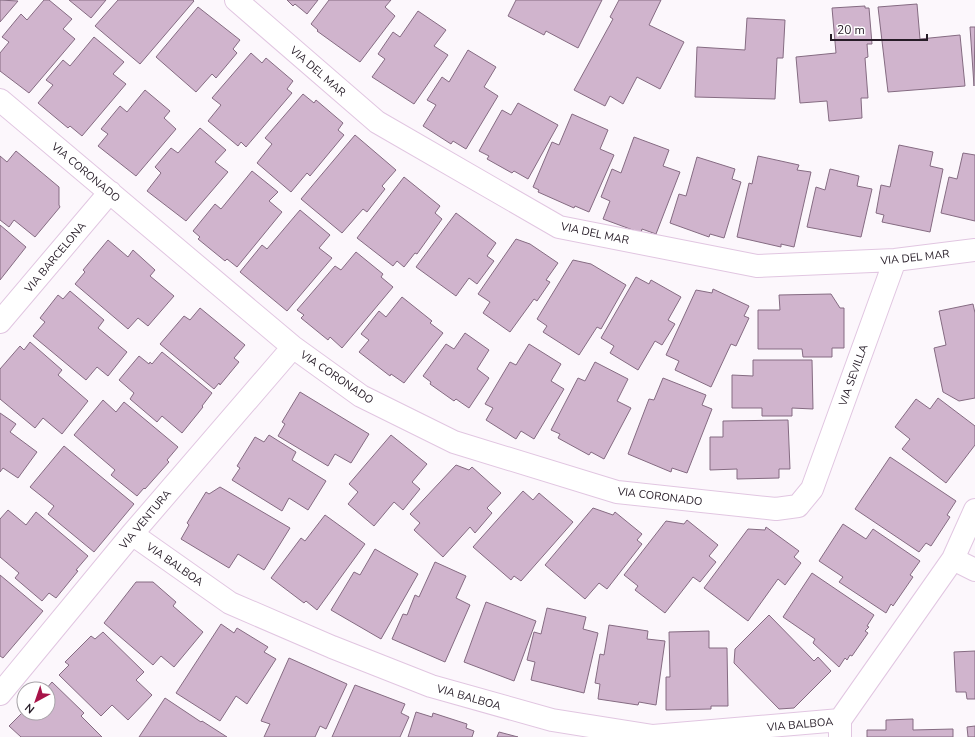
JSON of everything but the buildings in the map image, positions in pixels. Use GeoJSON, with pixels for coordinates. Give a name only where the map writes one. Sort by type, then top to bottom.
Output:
{"type":"FeatureCollection","features":[{"type":"Feature","properties":{"kind":"street","name":"VIA DEL MAR"},"geometry":{"type":"LineString","coordinates":[[236,0],[377,122],[559,227],[757,266],[895,260],[975,250]]}},
{"type":"Feature","properties":{"kind":"street","name":"VIA CORONADO"},"geometry":{"type":"LineString","coordinates":[[0,100],[293,347],[361,396],[454,442],[617,492],[776,509],[798,506],[812,489]]}},
{"type":"Feature","properties":{"kind":"street","name":"VIA BARCELONA"},"geometry":{"type":"LineString","coordinates":[[0,322],[110,192]]}},
{"type":"Feature","properties":{"kind":"street","name":"VIA SEVILLA"},"geometry":{"type":"LineString","coordinates":[[812,489],[895,260]]}},
{"type":"Feature","properties":{"kind":"street","name":"VIA VENTURA"},"geometry":{"type":"LineString","coordinates":[[0,694],[132,534],[293,347]]}},
{"type":"Feature","properties":{"kind":"street","name":"VIA BALBOA"},"geometry":{"type":"LineString","coordinates":[[132,534],[230,603],[332,647],[432,686],[552,720],[653,736],[840,729],[953,559],[975,510]]}},
{"type":"Feature","properties":{"kind":"street"},"geometry":{"type":"LineString","coordinates":[[953,559],[975,570]]}}]}
